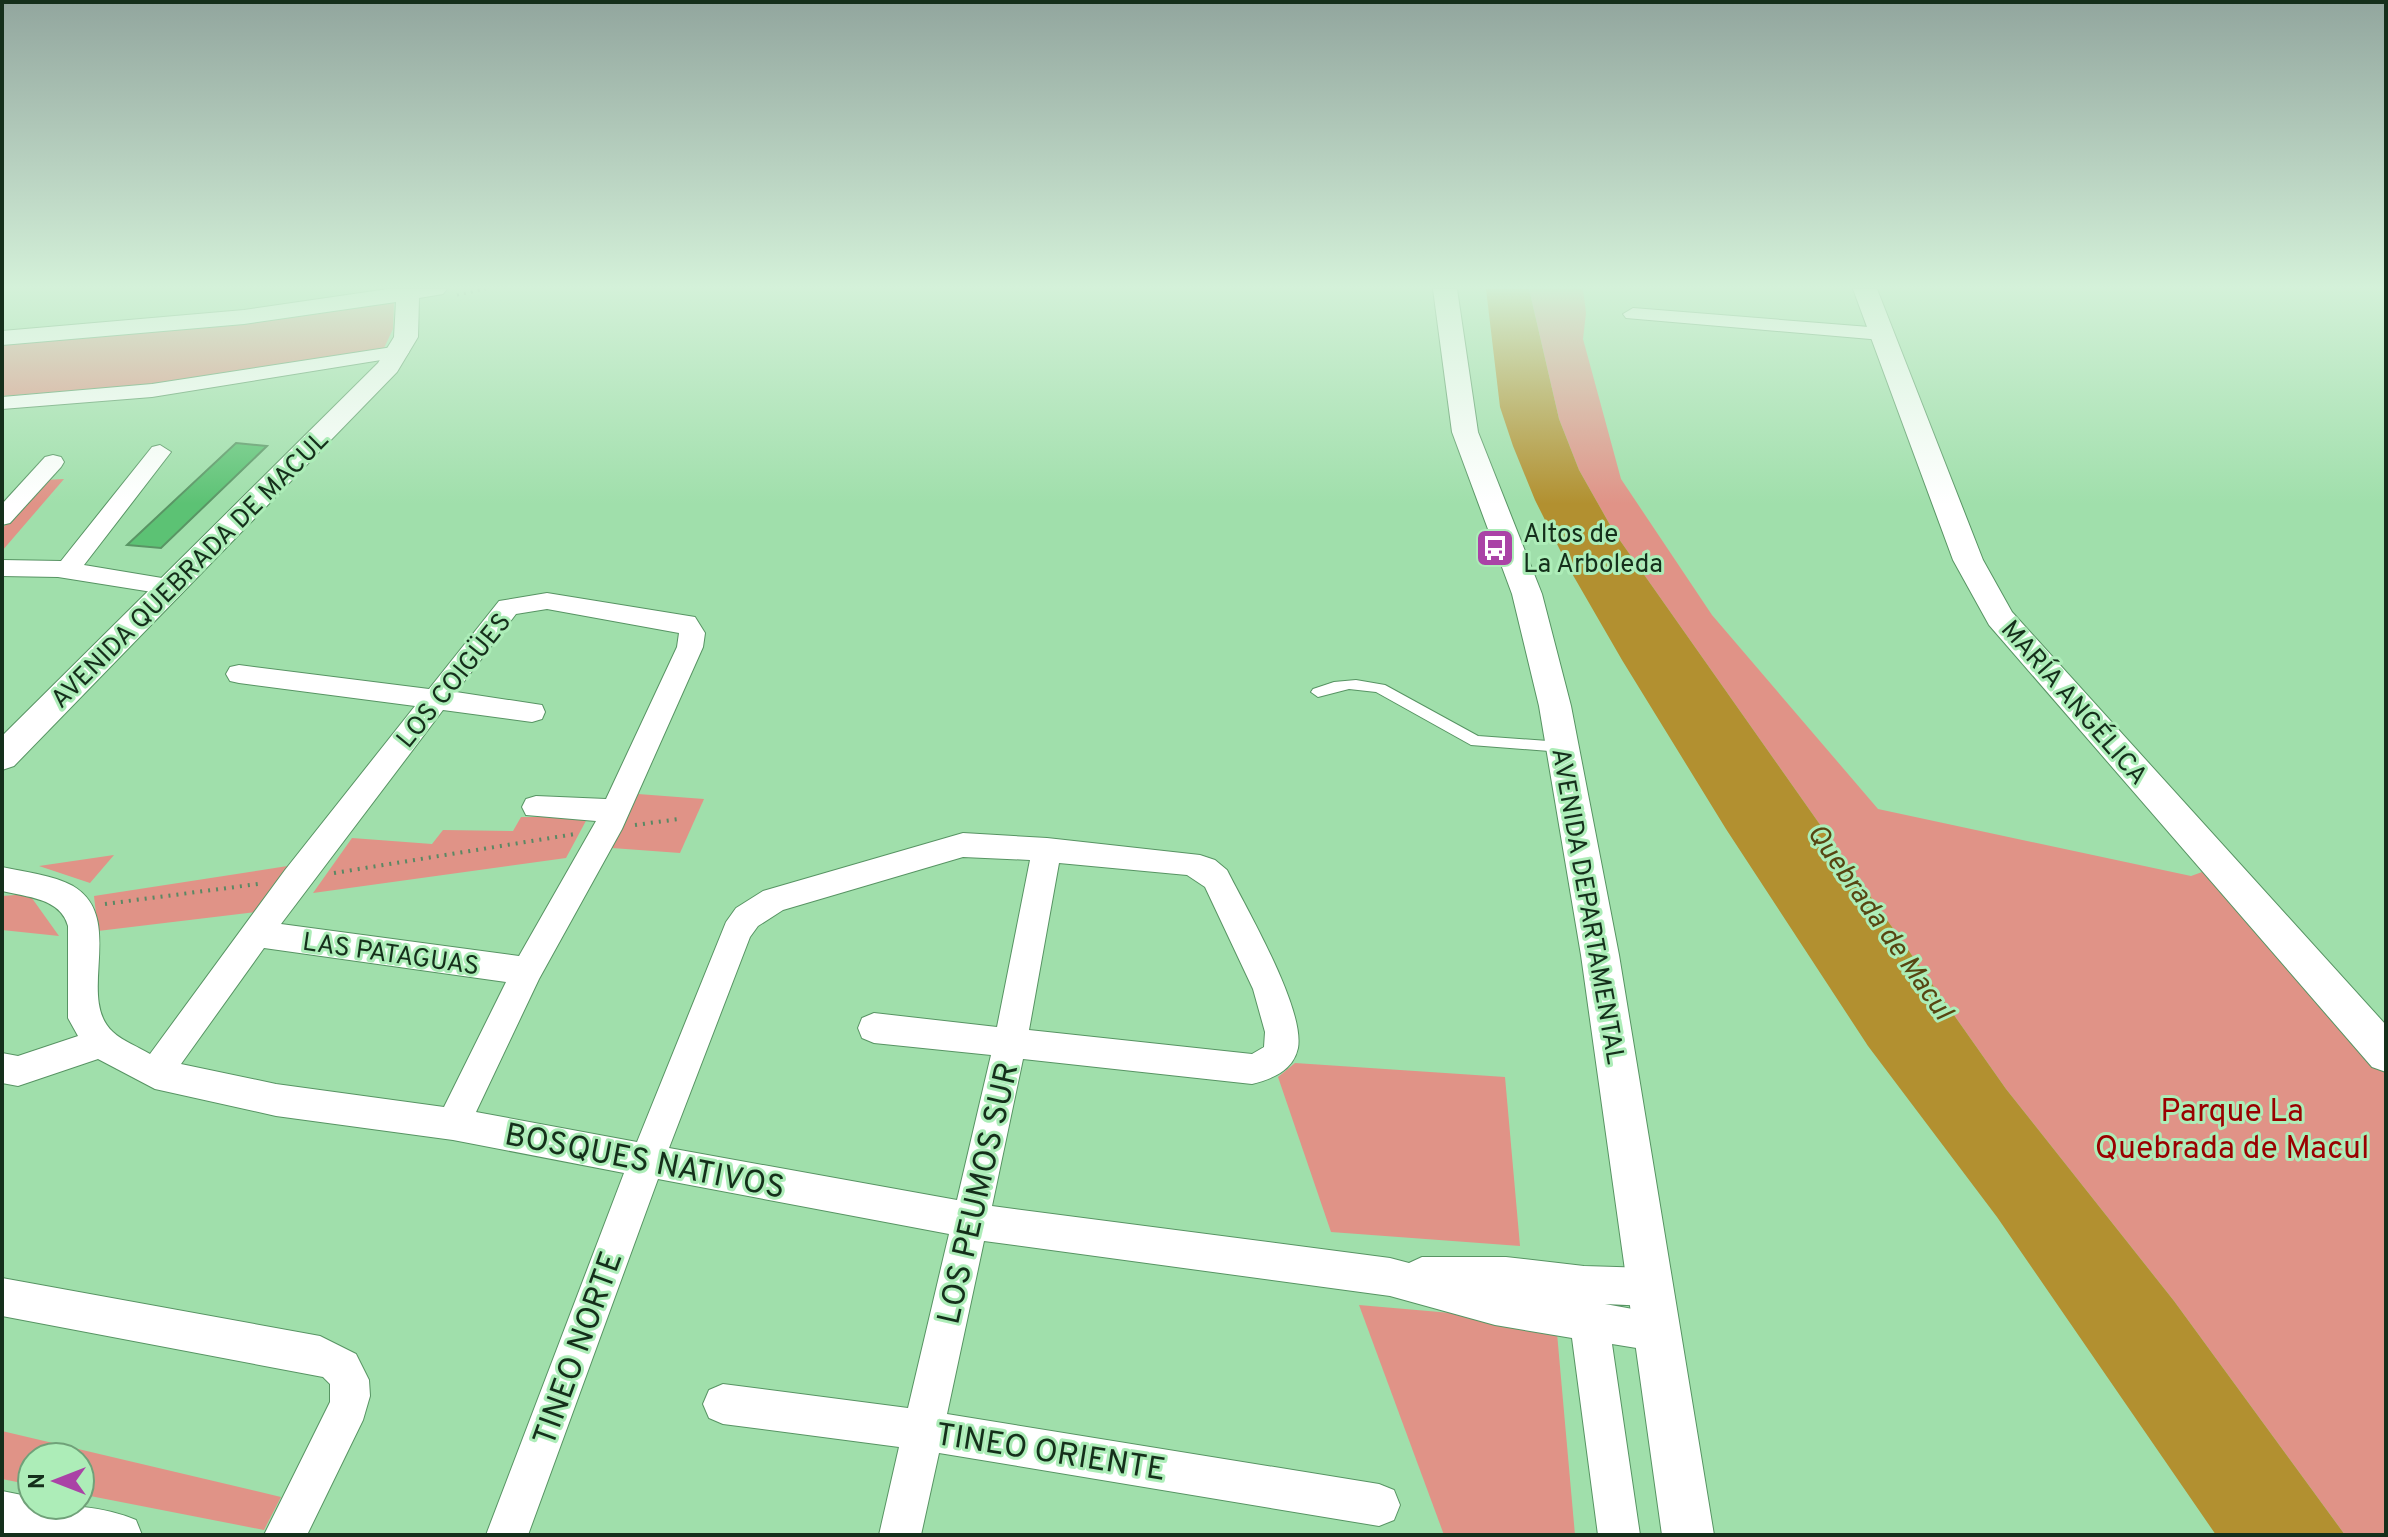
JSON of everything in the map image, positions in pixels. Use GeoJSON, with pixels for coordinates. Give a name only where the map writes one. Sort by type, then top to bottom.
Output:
{"type":"FeatureCollection","features":[{"type":"Feature","properties":{"kind":"street"},"geometry":{"type":"LineString","coordinates":[[2,403],[177,387],[344,361]]}},
{"type":"Feature","properties":{"kind":"street","name":"AVENIDA QUEBRADA DE MACUL"},"geometry":{"type":"LineString","coordinates":[[2,757],[367,390],[392,361]]}},
{"type":"Feature","properties":{"kind":"street","name":"AVENIDA DEPARTAMENTAL"},"geometry":{"type":"LineString","coordinates":[[1455,361],[1465,432],[1527,594],[1546,666],[1600,955],[1688,1535]]}},
{"type":"Feature","properties":{"kind":"street","name":"MARÍA ANGÉLICA"},"geometry":{"type":"LineString","coordinates":[[1892,361],[1968,560],[2000,618],[2386,1054]]}},
{"type":"Feature","properties":{"kind":"street"},"geometry":{"type":"LineString","coordinates":[[67,570],[160,452]]}},
{"type":"Feature","properties":{"kind":"street"},"geometry":{"type":"LineString","coordinates":[[2,518],[53,462]]}},
{"type":"Feature","properties":{"kind":"street"},"geometry":{"type":"LineString","coordinates":[[2,568],[67,570],[171,587]]}},
{"type":"Feature","properties":{"kind":"street","name":"LOS COIGÜES"},"geometry":{"type":"LineString","coordinates":[[155,1074],[296,879],[508,607],[547,601],[686,623],[692,633],[690,647],[611,820],[527,971],[453,1124]]}},
{"type":"Feature","properties":{"kind":"street"},"geometry":{"type":"LineString","coordinates":[[239,674],[532,712]]}},
{"type":"Feature","properties":{"kind":"street"},"geometry":{"type":"LineString","coordinates":[[536,807],[611,820]]}},
{"type":"Feature","properties":{"kind":"street","name":"TINEO NORTE"},"geometry":{"type":"LineString","coordinates":[[507,1535],[647,1160],[737,931],[747,917],[774,900],[963,845],[1047,850]]}},
{"type":"Feature","properties":{"kind":"street"},"geometry":{"type":"LineString","coordinates":[[874,1028],[1252,1069],[1275,1060],[1282,1038],[1277,1009],[1216,879],[1204,869],[1189,863],[1047,850]]}},
{"type":"Feature","properties":{"kind":"street","name":"LOS PEUMOS SUR"},"geometry":{"type":"LineString","coordinates":[[900,1535],[972,1221],[1047,850]]}},
{"type":"Feature","properties":{"kind":"street"},"geometry":{"type":"LineString","coordinates":[[2,1068],[18,1071],[101,1043],[84,1018],[83,926],[78,907],[61,894],[12,883]]}},
{"type":"Feature","properties":{"kind":"street","name":"LAS PATAGUAS"},"geometry":{"type":"LineString","coordinates":[[255,934],[527,971]]}},
{"type":"Feature","properties":{"kind":"street","name":"BOSQUES NATIVOS"},"geometry":{"type":"LineString","coordinates":[[101,1043],[155,1074],[276,1100],[453,1124],[972,1221],[1390,1277],[1495,1306],[1586,1303],[1649,1287]]}},
{"type":"Feature","properties":{"kind":"street"},"geometry":{"type":"LineString","coordinates":[[2,1297],[320,1355],[348,1371],[352,1387],[349,1406],[285,1535]]}},
{"type":"Feature","properties":{"kind":"street"},"geometry":{"type":"LineString","coordinates":[[1586,1303],[1619,1535]]}},
{"type":"Feature","properties":{"kind":"street","name":"BOSQUES NATIVOS"},"geometry":{"type":"LineString","coordinates":[[1586,1303],[1655,1332]]}},
{"type":"Feature","properties":{"kind":"street","name":"TINEO ORIENTE"},"geometry":{"type":"LineString","coordinates":[[723,1404],[923,1430],[1379,1505]]}},
{"type":"Feature","properties":{"kind":"street"},"geometry":{"type":"LineString","coordinates":[[2,1512],[121,1535]]}},
{"type":"Feature","properties":{"kind":"lane"},"geometry":{"type":"LineString","coordinates":[[1318,692],[1339,684],[1366,684],[1380,688],[1476,741],[1562,747]]}},
{"type":"Feature","properties":{"kind":"path"},"geometry":{"type":"LineString","coordinates":[[78,907],[296,879],[611,820],[679,819]]}},
{"type":"Feature","properties":{"kind":"green space"},"geometry":{"type":"Polygon","coordinates":[[[2,361],[301,361],[144,385],[2,396],[2,361]]]}},
{"type":"Feature","properties":{"kind":"green space","name":"Parque La Quebrada de Macul"},"geometry":{"type":"Polygon","coordinates":[[[1546,361],[1589,361],[1621,479],[1712,615],[1878,809],[2191,876],[2205,871],[2386,1067],[2386,1535],[2345,1535],[2174,1301],[2006,1089],[1614,532],[1579,470],[1559,419],[1546,361]]]}},
{"type":"Feature","properties":{"kind":"green space"},"geometry":{"type":"Polygon","coordinates":[[[64,479],[2,551],[2,529],[45,480],[64,479]]]}},
{"type":"Feature","properties":{"kind":"green space"},"geometry":{"type":"Polygon","coordinates":[[[638,794],[704,799],[680,853],[612,848],[638,794]]]}},
{"type":"Feature","properties":{"kind":"green space"},"geometry":{"type":"Polygon","coordinates":[[[521,817],[588,817],[566,858],[313,893],[352,838],[432,844],[443,830],[513,831],[521,817]]]}},
{"type":"Feature","properties":{"kind":"green space"},"geometry":{"type":"Polygon","coordinates":[[[114,855],[90,883],[39,866],[114,855]]]}},
{"type":"Feature","properties":{"kind":"green space"},"geometry":{"type":"Polygon","coordinates":[[[294,865],[257,912],[98,931],[94,896],[294,865]]]}},
{"type":"Feature","properties":{"kind":"green space"},"geometry":{"type":"Polygon","coordinates":[[[29,894],[59,936],[2,930],[2,896],[29,894]]]}},
{"type":"Feature","properties":{"kind":"green space"},"geometry":{"type":"Polygon","coordinates":[[[1295,1063],[1505,1077],[1520,1246],[1331,1232],[1278,1077],[1295,1063]]]}},
{"type":"Feature","properties":{"kind":"green space"},"geometry":{"type":"Polygon","coordinates":[[[1359,1305],[1556,1322],[1575,1535],[1444,1535],[1359,1305]]]}},
{"type":"Feature","properties":{"kind":"green space"},"geometry":{"type":"Polygon","coordinates":[[[2,1431],[44,1441],[16,1441],[16,1482],[2,1479],[2,1431]]]}},
{"type":"Feature","properties":{"kind":"green space"},"geometry":{"type":"Polygon","coordinates":[[[96,1453],[281,1497],[264,1530],[96,1497],[96,1453]]]}},
{"type":"Feature","properties":{"kind":"water","name":"Quebrada de Macul"},"geometry":{"type":"Polygon","coordinates":[[[1495,361],[1546,361],[1559,419],[1579,470],[1614,532],[2006,1089],[2174,1301],[2345,1535],[2216,1535],[1997,1217],[1868,1046],[1726,829],[1570,570],[1535,500],[1500,407],[1495,361]]]}},
{"type":"Feature","properties":{"kind":"building"},"geometry":{"type":"Polygon","coordinates":[[[236,443],[267,446],[161,548],[127,545],[236,443]]]}},
{"type":"Feature","properties":{"kind":"place","name":"Altos de La Arboleda"},"geometry":{"type":"Point","coordinates":[1495,548]}}]}
